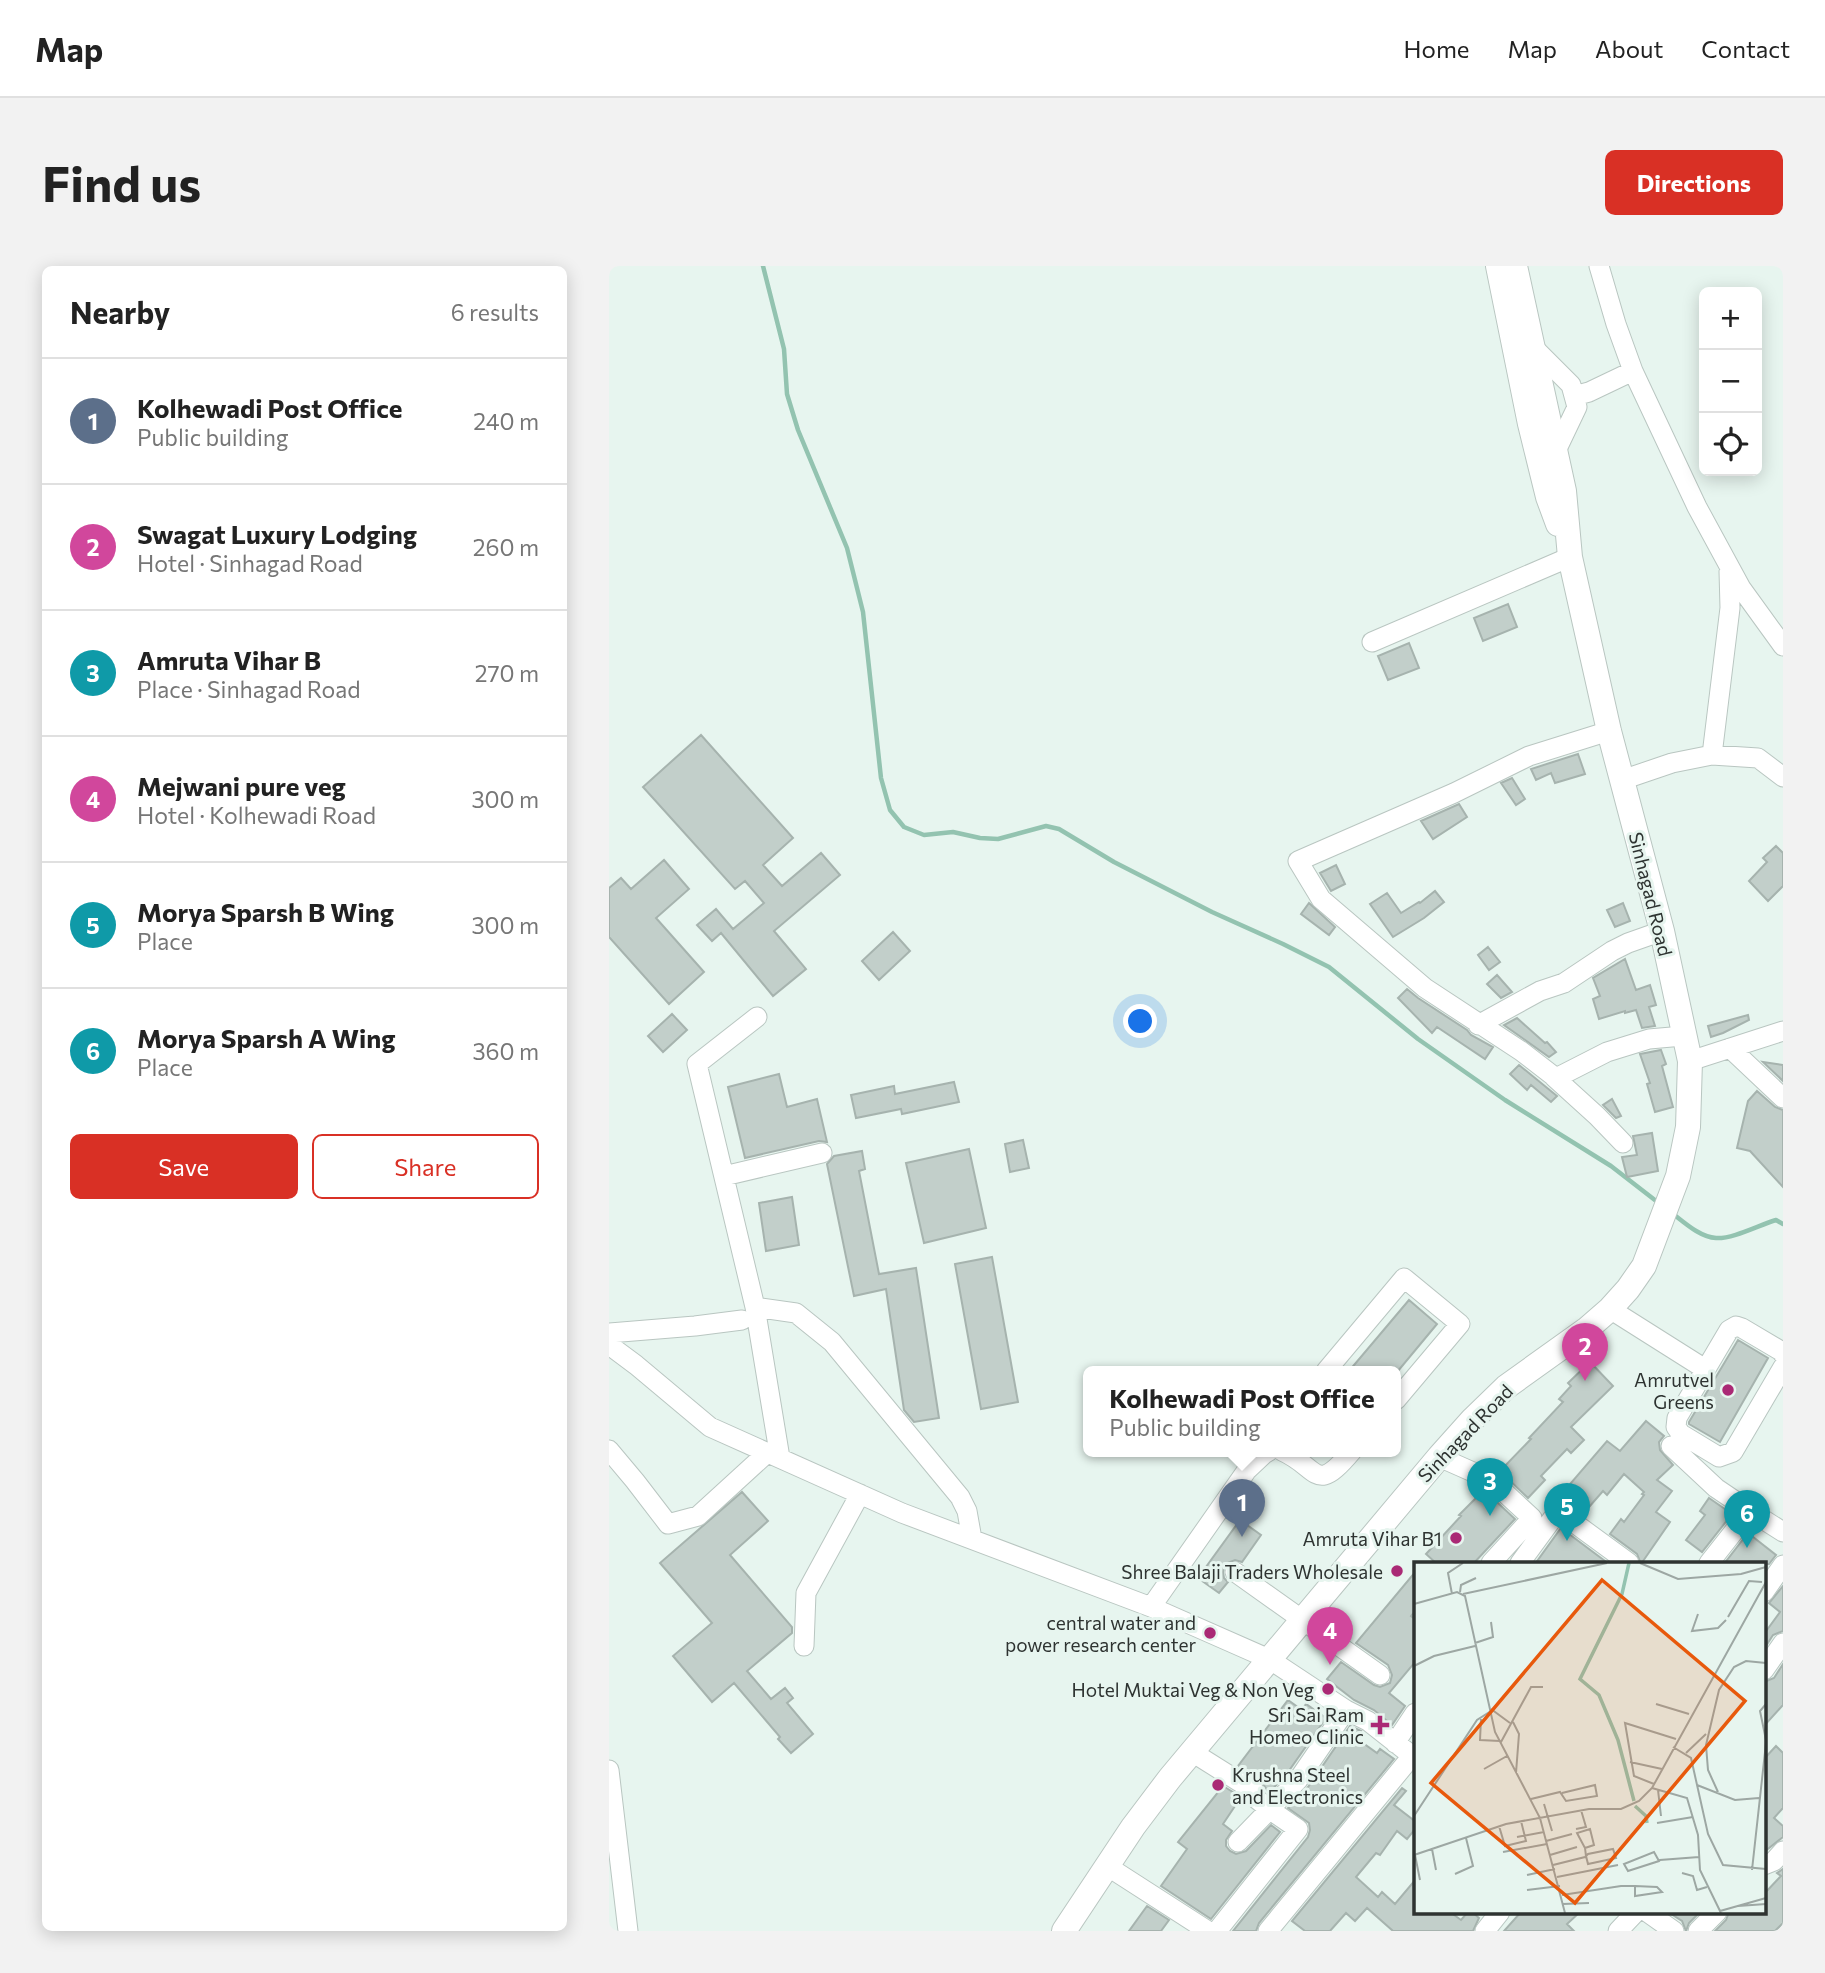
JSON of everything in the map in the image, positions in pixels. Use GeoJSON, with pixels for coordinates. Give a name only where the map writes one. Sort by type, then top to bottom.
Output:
{"type":"FeatureCollection","features":[{"type":"Feature","properties":{"kind":"main road","name":"Sinhagad Road"},"geometry":{"type":"LineString","coordinates":[[1497,266],[1548,497],[1570,557]]}},
{"type":"Feature","properties":{"kind":"main road","name":"Sinhagad Road"},"geometry":{"type":"LineString","coordinates":[[1064,1931],[1133,1827],[1192,1752],[1439,1457],[1506,1387],[1587,1329],[1610,1309],[1644,1266],[1678,1176],[1688,1127],[1690,1061],[1662,931],[1609,732],[1570,557],[1564,491],[1515,266]]}},
{"type":"Feature","properties":{"kind":"street"},"geometry":{"type":"LineString","coordinates":[[1598,266],[1633,371],[1697,507],[1753,606],[1783,646]]}},
{"type":"Feature","properties":{"kind":"street"},"geometry":{"type":"LineString","coordinates":[[1535,349],[1571,385],[1577,407],[1556,451]]}},
{"type":"Feature","properties":{"kind":"street"},"geometry":{"type":"LineString","coordinates":[[1574,397],[1633,371]]}},
{"type":"Feature","properties":{"kind":"street"},"geometry":{"type":"LineString","coordinates":[[1372,642],[1570,557]]}},
{"type":"Feature","properties":{"kind":"street"},"geometry":{"type":"LineString","coordinates":[[1712,755],[1730,608],[1729,566]]}},
{"type":"Feature","properties":{"kind":"street"},"geometry":{"type":"LineString","coordinates":[[1730,608],[1753,606]]}},
{"type":"Feature","properties":{"kind":"street"},"geometry":{"type":"LineString","coordinates":[[1609,732],[1529,756],[1454,793],[1299,861],[1321,899],[1425,988],[1521,1051],[1554,1077],[1622,1143]]}},
{"type":"Feature","properties":{"kind":"street"},"geometry":{"type":"LineString","coordinates":[[1622,780],[1672,763],[1712,755],[1758,758],[1783,777]]}},
{"type":"Feature","properties":{"kind":"street"},"geometry":{"type":"LineString","coordinates":[[1478,1025],[1540,991],[1564,983],[1612,951],[1662,931]]}},
{"type":"Feature","properties":{"kind":"street"},"geometry":{"type":"LineString","coordinates":[[757,1017],[697,1064],[724,1176],[774,1455]]}},
{"type":"Feature","properties":{"kind":"street"},"geometry":{"type":"LineString","coordinates":[[1690,1061],[1783,1031]]}},
{"type":"Feature","properties":{"kind":"street"},"geometry":{"type":"LineString","coordinates":[[1554,1077],[1607,1052],[1649,1039],[1683,1036]]}},
{"type":"Feature","properties":{"kind":"street"},"geometry":{"type":"LineString","coordinates":[[1730,1048],[1783,1098]]}},
{"type":"Feature","properties":{"kind":"street"},"geometry":{"type":"LineString","coordinates":[[724,1176],[822,1153]]}},
{"type":"Feature","properties":{"kind":"street"},"geometry":{"type":"LineString","coordinates":[[1330,1366],[1404,1278],[1460,1324],[1401,1394]]}},
{"type":"Feature","properties":{"kind":"street"},"geometry":{"type":"LineString","coordinates":[[1610,1309],[1705,1370]]}},
{"type":"Feature","properties":{"kind":"street"},"geometry":{"type":"LineString","coordinates":[[609,1333],[695,1326],[748,1314],[796,1313],[832,1342],[960,1497],[967,1511],[972,1539]]}},
{"type":"Feature","properties":{"kind":"street"},"geometry":{"type":"LineString","coordinates":[[1783,1354],[1742,1328],[1736,1326],[1729,1330],[1677,1418],[1676,1427],[1719,1457],[1733,1452],[1783,1367]]}},
{"type":"Feature","properties":{"kind":"street"},"geometry":{"type":"LineString","coordinates":[[609,1345],[710,1427],[902,1513],[1151,1607],[1269,1659],[1346,1710],[1368,1721],[1414,1757],[1268,1931]]}},
{"type":"Feature","properties":{"kind":"street"},"geometry":{"type":"LineString","coordinates":[[1671,1446],[1716,1488],[1783,1532]]}},
{"type":"Feature","properties":{"kind":"street"},"geometry":{"type":"LineString","coordinates":[[609,1450],[668,1524],[698,1516],[774,1455]]}},
{"type":"Feature","properties":{"kind":"street"},"geometry":{"type":"LineString","coordinates":[[1151,1607],[1247,1470],[1261,1457]]}},
{"type":"Feature","properties":{"kind":"street"},"geometry":{"type":"LineString","coordinates":[[1290,1457],[1314,1474],[1322,1476],[1338,1468],[1347,1457]]}},
{"type":"Feature","properties":{"kind":"street"},"geometry":{"type":"LineString","coordinates":[[1439,1457],[1491,1480],[1532,1518],[1492,1562]]}},
{"type":"Feature","properties":{"kind":"street"},"geometry":{"type":"LineString","coordinates":[[804,1646],[806,1593],[860,1494]]}},
{"type":"Feature","properties":{"kind":"street"},"geometry":{"type":"LineString","coordinates":[[1521,1562],[1558,1511],[1628,1562]]}},
{"type":"Feature","properties":{"kind":"street"},"geometry":{"type":"LineString","coordinates":[[1710,1562],[1750,1511]]}},
{"type":"Feature","properties":{"kind":"street"},"geometry":{"type":"LineString","coordinates":[[1765,1591],[1783,1565]]}},
{"type":"Feature","properties":{"kind":"street"},"geometry":{"type":"LineString","coordinates":[[1235,1572],[1380,1675]]}},
{"type":"Feature","properties":{"kind":"street"},"geometry":{"type":"LineString","coordinates":[[1765,1669],[1783,1643]]}},
{"type":"Feature","properties":{"kind":"street"},"geometry":{"type":"LineString","coordinates":[[1238,1842],[1298,1780],[1346,1710]]}},
{"type":"Feature","properties":{"kind":"street"},"geometry":{"type":"LineString","coordinates":[[1395,1743],[1414,1716]]}},
{"type":"Feature","properties":{"kind":"street"},"geometry":{"type":"LineString","coordinates":[[1192,1752],[1254,1791],[1254,1796],[1269,1809],[1298,1829],[1217,1931]]}},
{"type":"Feature","properties":{"kind":"street"},"geometry":{"type":"LineString","coordinates":[[609,1770],[628,1931]]}},
{"type":"Feature","properties":{"kind":"street"},"geometry":{"type":"LineString","coordinates":[[1765,1865],[1773,1861],[1783,1850]]}},
{"type":"Feature","properties":{"kind":"street"},"geometry":{"type":"LineString","coordinates":[[1107,1866],[1207,1931]]}},
{"type":"Feature","properties":{"kind":"street"},"geometry":{"type":"LineString","coordinates":[[1485,1931],[1499,1913]]}},
{"type":"Feature","properties":{"kind":"street"},"geometry":{"type":"LineString","coordinates":[[1618,1931],[1635,1913]]}},
{"type":"Feature","properties":{"kind":"street"},"geometry":{"type":"LineString","coordinates":[[1648,1913],[1674,1931]]}},
{"type":"Feature","properties":{"kind":"street"},"geometry":{"type":"LineString","coordinates":[[1698,1931],[1716,1913]]}},
{"type":"Feature","properties":{"kind":"building"},"geometry":{"type":"Polygon","coordinates":[[[1508,604],[1517,627],[1483,641],[1474,618],[1508,604]]]}},
{"type":"Feature","properties":{"kind":"building"},"geometry":{"type":"Polygon","coordinates":[[[1409,643],[1419,668],[1388,680],[1378,656],[1409,643]]]}},
{"type":"Feature","properties":{"kind":"building"},"geometry":{"type":"Polygon","coordinates":[[[701,735],[793,838],[763,865],[782,886],[821,853],[840,875],[774,931],[806,969],[773,996],[721,933],[712,941],[697,925],[716,909],[733,929],[764,903],[745,881],[735,889],[643,787],[701,735]]]}},
{"type":"Feature","properties":{"kind":"building"},"geometry":{"type":"Polygon","coordinates":[[[1578,754],[1585,774],[1555,783],[1551,773],[1536,780],[1531,769],[1578,754]]]}},
{"type":"Feature","properties":{"kind":"building"},"geometry":{"type":"Polygon","coordinates":[[[1512,778],[1525,799],[1516,805],[1501,783],[1512,778]]]}},
{"type":"Feature","properties":{"kind":"building"},"geometry":{"type":"Polygon","coordinates":[[[1459,804],[1467,817],[1433,839],[1421,821],[1459,804]]]}},
{"type":"Feature","properties":{"kind":"building"},"geometry":{"type":"Polygon","coordinates":[[[1776,846],[1783,853],[1783,886],[1768,901],[1749,881],[1767,862],[1763,858],[1776,846]]]}},
{"type":"Feature","properties":{"kind":"building"},"geometry":{"type":"Polygon","coordinates":[[[664,860],[689,889],[656,918],[704,972],[669,1004],[609,937],[609,888],[621,878],[631,889],[664,860]]]}},
{"type":"Feature","properties":{"kind":"building"},"geometry":{"type":"Polygon","coordinates":[[[1336,865],[1345,884],[1331,891],[1320,873],[1336,865]]]}},
{"type":"Feature","properties":{"kind":"building"},"geometry":{"type":"Polygon","coordinates":[[[1435,891],[1444,902],[1393,937],[1370,904],[1387,893],[1401,913],[1435,891]]]}},
{"type":"Feature","properties":{"kind":"building"},"geometry":{"type":"Polygon","coordinates":[[[1309,903],[1335,927],[1329,935],[1301,914],[1309,903]]]}},
{"type":"Feature","properties":{"kind":"building"},"geometry":{"type":"Polygon","coordinates":[[[1623,903],[1630,921],[1615,927],[1607,910],[1623,903]]]}},
{"type":"Feature","properties":{"kind":"building"},"geometry":{"type":"Polygon","coordinates":[[[893,932],[910,951],[879,980],[862,961],[893,932]]]}},
{"type":"Feature","properties":{"kind":"building"},"geometry":{"type":"Polygon","coordinates":[[[1488,947],[1500,962],[1489,970],[1478,955],[1488,947]]]}},
{"type":"Feature","properties":{"kind":"building"},"geometry":{"type":"Polygon","coordinates":[[[1625,959],[1636,990],[1650,985],[1656,1005],[1649,1007],[1655,1026],[1642,1028],[1636,1010],[1599,1019],[1593,999],[1600,996],[1593,978],[1625,959]]]}},
{"type":"Feature","properties":{"kind":"building"},"geometry":{"type":"Polygon","coordinates":[[[1497,975],[1512,992],[1501,998],[1487,984],[1497,975]]]}},
{"type":"Feature","properties":{"kind":"building"},"geometry":{"type":"Polygon","coordinates":[[[1407,989],[1471,1035],[1493,1047],[1485,1059],[1437,1027],[1432,1033],[1398,998],[1407,989]]]}},
{"type":"Feature","properties":{"kind":"building"},"geometry":{"type":"Polygon","coordinates":[[[672,1014],[687,1030],[663,1052],[648,1036],[672,1014]]]}},
{"type":"Feature","properties":{"kind":"building"},"geometry":{"type":"Polygon","coordinates":[[[1748,1015],[1749,1020],[1711,1037],[1708,1026],[1748,1015]]]}},
{"type":"Feature","properties":{"kind":"building"},"geometry":{"type":"Polygon","coordinates":[[[1517,1018],[1556,1052],[1549,1057],[1504,1025],[1517,1018]]]}},
{"type":"Feature","properties":{"kind":"building"},"geometry":{"type":"Polygon","coordinates":[[[1661,1050],[1666,1064],[1662,1066],[1673,1107],[1655,1112],[1647,1084],[1650,1083],[1640,1054],[1661,1050]]]}},
{"type":"Feature","properties":{"kind":"building"},"geometry":{"type":"Polygon","coordinates":[[[1763,1062],[1783,1065],[1783,1081],[1763,1062]]]}},
{"type":"Feature","properties":{"kind":"building"},"geometry":{"type":"Polygon","coordinates":[[[1519,1065],[1557,1096],[1551,1102],[1531,1085],[1527,1090],[1510,1074],[1519,1065]]]}},
{"type":"Feature","properties":{"kind":"building"},"geometry":{"type":"Polygon","coordinates":[[[779,1074],[787,1107],[817,1099],[827,1142],[819,1141],[745,1158],[728,1087],[779,1074]]]}},
{"type":"Feature","properties":{"kind":"building"},"geometry":{"type":"Polygon","coordinates":[[[954,1082],[959,1102],[902,1114],[901,1109],[856,1118],[851,1095],[894,1086],[895,1094],[954,1082]]]}},
{"type":"Feature","properties":{"kind":"building"},"geometry":{"type":"Polygon","coordinates":[[[1757,1091],[1775,1107],[1783,1110],[1783,1187],[1750,1151],[1737,1148],[1748,1101],[1757,1091]]]}},
{"type":"Feature","properties":{"kind":"building"},"geometry":{"type":"Polygon","coordinates":[[[1612,1099],[1621,1116],[1616,1118],[1603,1105],[1612,1099]]]}},
{"type":"Feature","properties":{"kind":"building"},"geometry":{"type":"Polygon","coordinates":[[[1652,1133],[1658,1171],[1627,1177],[1622,1157],[1637,1155],[1633,1136],[1652,1133]]]}},
{"type":"Feature","properties":{"kind":"building"},"geometry":{"type":"Polygon","coordinates":[[[1023,1140],[1029,1168],[1010,1172],[1005,1144],[1023,1140]]]}},
{"type":"Feature","properties":{"kind":"building"},"geometry":{"type":"Polygon","coordinates":[[[969,1149],[986,1228],[924,1243],[906,1163],[969,1149]]]}},
{"type":"Feature","properties":{"kind":"building"},"geometry":{"type":"Polygon","coordinates":[[[862,1151],[865,1169],[859,1171],[879,1274],[916,1268],[939,1418],[914,1422],[904,1410],[886,1289],[854,1296],[827,1164],[834,1156],[862,1151]]]}},
{"type":"Feature","properties":{"kind":"building"},"geometry":{"type":"Polygon","coordinates":[[[792,1197],[799,1245],[766,1251],[759,1203],[792,1197]]]}},
{"type":"Feature","properties":{"kind":"building"},"geometry":{"type":"Polygon","coordinates":[[[992,1257],[1018,1402],[981,1409],[955,1264],[992,1257]]]}},
{"type":"Feature","properties":{"kind":"building"},"geometry":{"type":"Polygon","coordinates":[[[1409,1300],[1437,1324],[1401,1367],[1353,1366],[1409,1300]]]}},
{"type":"Feature","properties":{"kind":"building","name":"Amrutvel Greens"},"geometry":{"type":"Polygon","coordinates":[[[1738,1340],[1768,1358],[1720,1442],[1689,1422],[1738,1340]]]}},
{"type":"Feature","properties":{"kind":"building"},"geometry":{"type":"Polygon","coordinates":[[[1590,1362],[1613,1386],[1571,1427],[1584,1440],[1571,1453],[1567,1449],[1541,1476],[1545,1480],[1528,1498],[1500,1471],[1563,1402],[1559,1399],[1571,1386],[1568,1383],[1590,1362]]]}},
{"type":"Feature","properties":{"kind":"building"},"geometry":{"type":"Polygon","coordinates":[[[1646,1421],[1664,1436],[1659,1442],[1660,1450],[1673,1465],[1657,1480],[1672,1491],[1656,1512],[1670,1522],[1642,1562],[1637,1554],[1610,1534],[1621,1519],[1624,1522],[1644,1495],[1624,1474],[1607,1495],[1603,1491],[1583,1514],[1558,1498],[1607,1441],[1620,1451],[1646,1421]]]}},
{"type":"Feature","properties":{"kind":"building"},"geometry":{"type":"Polygon","coordinates":[[[1484,1490],[1515,1519],[1475,1562],[1435,1562],[1426,1554],[1461,1516],[1459,1515],[1484,1490]]]}},
{"type":"Feature","properties":{"kind":"building"},"geometry":{"type":"Polygon","coordinates":[[[742,1492],[768,1521],[730,1555],[792,1627],[792,1633],[747,1671],[771,1699],[785,1688],[793,1698],[787,1703],[813,1734],[791,1753],[734,1683],[712,1702],[673,1656],[712,1623],[660,1563],[742,1492]]]}},
{"type":"Feature","properties":{"kind":"building"},"geometry":{"type":"Polygon","coordinates":[[[1709,1498],[1732,1514],[1702,1552],[1686,1540],[1705,1515],[1700,1511],[1709,1498]]]}},
{"type":"Feature","properties":{"kind":"building"},"geometry":{"type":"Polygon","coordinates":[[[1240,1520],[1261,1535],[1242,1562],[1235,1560],[1225,1564],[1224,1578],[1228,1582],[1219,1593],[1198,1578],[1240,1520]]]}},
{"type":"Feature","properties":{"kind":"building"},"geometry":{"type":"Polygon","coordinates":[[[1561,1528],[1606,1562],[1536,1562],[1561,1528]]]}},
{"type":"Feature","properties":{"kind":"building"},"geometry":{"type":"Polygon","coordinates":[[[1748,1533],[1776,1555],[1769,1564],[1726,1562],[1748,1533]]]}},
{"type":"Feature","properties":{"kind":"building"},"geometry":{"type":"Polygon","coordinates":[[[1414,1573],[1414,1612],[1411,1616],[1414,1618],[1414,1663],[1389,1693],[1405,1706],[1392,1725],[1327,1679],[1341,1662],[1374,1685],[1380,1687],[1390,1683],[1392,1675],[1388,1665],[1356,1643],[1414,1573]]]}},
{"type":"Feature","properties":{"kind":"building"},"geometry":{"type":"Polygon","coordinates":[[[1783,1586],[1783,1631],[1773,1635],[1765,1647],[1765,1633],[1780,1612],[1769,1603],[1783,1586]]]}},
{"type":"Feature","properties":{"kind":"building"},"geometry":{"type":"Polygon","coordinates":[[[1783,1664],[1783,1705],[1765,1725],[1765,1682],[1774,1678],[1783,1664]]]}},
{"type":"Feature","properties":{"kind":"building"},"geometry":{"type":"Polygon","coordinates":[[[1288,1700],[1302,1710],[1306,1704],[1326,1718],[1288,1772],[1269,1793],[1261,1781],[1238,1766],[1288,1700]]]}},
{"type":"Feature","properties":{"kind":"building"},"geometry":{"type":"Polygon","coordinates":[[[1350,1726],[1361,1731],[1356,1738],[1377,1753],[1380,1749],[1394,1759],[1259,1923],[1256,1931],[1233,1931],[1308,1837],[1309,1823],[1288,1808],[1308,1787],[1350,1726]]]}},
{"type":"Feature","properties":{"kind":"building"},"geometry":{"type":"Polygon","coordinates":[[[1776,1746],[1783,1753],[1783,1808],[1774,1818],[1783,1826],[1783,1837],[1765,1851],[1765,1758],[1776,1746]]]}},
{"type":"Feature","properties":{"kind":"building"},"geometry":{"type":"Polygon","coordinates":[[[1223,1786],[1241,1797],[1223,1824],[1232,1831],[1226,1840],[1230,1851],[1236,1854],[1246,1851],[1271,1825],[1280,1832],[1211,1919],[1161,1886],[1187,1849],[1178,1842],[1223,1786]]]}},
{"type":"Feature","properties":{"kind":"building"},"geometry":{"type":"Polygon","coordinates":[[[1402,1788],[1406,1791],[1394,1805],[1414,1820],[1414,1830],[1407,1839],[1397,1831],[1380,1855],[1376,1853],[1356,1877],[1378,1897],[1382,1892],[1395,1904],[1414,1881],[1414,1913],[1451,1913],[1461,1920],[1467,1913],[1473,1913],[1479,1918],[1473,1931],[1393,1931],[1367,1908],[1355,1921],[1346,1913],[1330,1931],[1305,1931],[1292,1921],[1402,1788]]]}},
{"type":"Feature","properties":{"kind":"building"},"geometry":{"type":"Polygon","coordinates":[[[1783,1869],[1783,1923],[1775,1931],[1715,1931],[1726,1920],[1729,1913],[1765,1913],[1765,1893],[1781,1876],[1777,1873],[1783,1869]]]}},
{"type":"Feature","properties":{"kind":"building"},"geometry":{"type":"Polygon","coordinates":[[[1147,1906],[1169,1920],[1161,1931],[1129,1931],[1147,1906]]]}},
{"type":"Feature","properties":{"kind":"building"},"geometry":{"type":"Polygon","coordinates":[[[1520,1913],[1579,1913],[1567,1924],[1574,1931],[1504,1931],[1520,1913]]]}},
{"type":"Feature","properties":{"kind":"building"},"geometry":{"type":"Polygon","coordinates":[[[1670,1913],[1699,1913],[1689,1923],[1686,1931],[1682,1921],[1670,1913]]]}},
{"type":"Feature","properties":{"kind":"waterway"},"geometry":{"type":"LineString","coordinates":[[763,266],[784,349],[787,394],[798,430],[847,548],[863,612],[881,778],[890,810],[904,827],[924,835],[953,832],[998,839],[1046,826],[1059,829],[1114,862],[1329,967],[1418,1039],[1505,1100],[1611,1166],[1660,1204]]}},
{"type":"Feature","properties":{"kind":"waterway"},"geometry":{"type":"LineString","coordinates":[[1672,1213],[1698,1232],[1716,1238],[1738,1234],[1776,1220],[1783,1224]]}},
{"type":"Feature","properties":{"kind":"place","name":"Swagat Luxury Lodging"},"geometry":{"type":"Point","coordinates":[1585,1381]}},
{"type":"Feature","properties":{"kind":"place","name":"Amrutvel Greens"},"geometry":{"type":"Point","coordinates":[1728,1390]}},
{"type":"Feature","properties":{"kind":"place","name":"Amruta Vihar B"},"geometry":{"type":"Point","coordinates":[1490,1516]}},
{"type":"Feature","properties":{"kind":"place","name":"Kolhewadi Post Office"},"geometry":{"type":"Point","coordinates":[1242,1537]}},
{"type":"Feature","properties":{"kind":"place","name":"Amruta Vihar B1"},"geometry":{"type":"Point","coordinates":[1456,1538]}},
{"type":"Feature","properties":{"kind":"place","name":"Morya Sparsh B Wing"},"geometry":{"type":"Point","coordinates":[1567,1541]}},
{"type":"Feature","properties":{"kind":"place","name":"Morya Sparsh A Wing"},"geometry":{"type":"Point","coordinates":[1747,1548]}},
{"type":"Feature","properties":{"kind":"place","name":"Shree Balaji Traders Wholesale"},"geometry":{"type":"Point","coordinates":[1397,1571]}},
{"type":"Feature","properties":{"kind":"place","name":"central water and power research center"},"geometry":{"type":"Point","coordinates":[1210,1633]}},
{"type":"Feature","properties":{"kind":"place","name":"Mejwani pure veg"},"geometry":{"type":"Point","coordinates":[1330,1665]}},
{"type":"Feature","properties":{"kind":"place","name":"Hotel Muktai Veg & Non Veg"},"geometry":{"type":"Point","coordinates":[1328,1689]}},
{"type":"Feature","properties":{"kind":"place","name":"Sri Sai Ram Homeo Clinic"},"geometry":{"type":"Point","coordinates":[1380,1725]}},
{"type":"Feature","properties":{"kind":"place","name":"Krushna Steel and Electronics"},"geometry":{"type":"Point","coordinates":[1218,1785]}}]}
